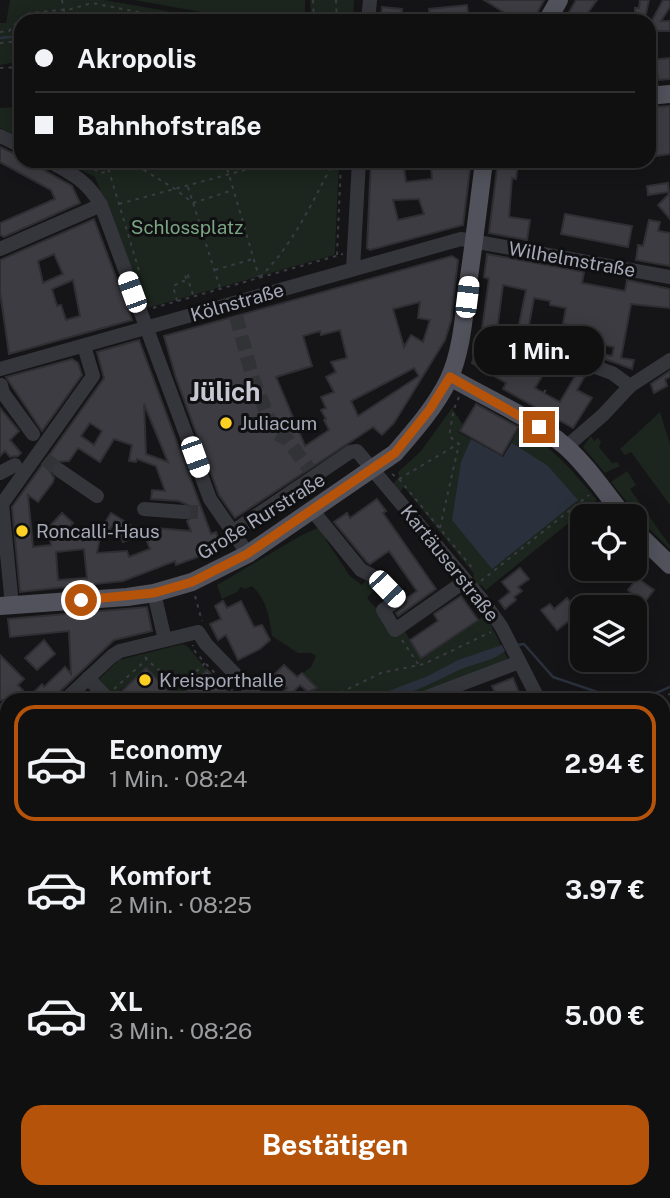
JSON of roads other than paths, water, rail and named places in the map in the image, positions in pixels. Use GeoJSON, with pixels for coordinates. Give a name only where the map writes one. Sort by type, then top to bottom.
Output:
{"type":"FeatureCollection","features":[{"type":"Feature","properties":{"kind":"main road","name":"Große Rurstraße"},"geometry":{"type":"LineString","coordinates":[[6,606],[127,597],[154,593],[192,582],[247,554],[395,453],[439,397],[457,381],[483,168]]}},
{"type":"Feature","properties":{"kind":"main road"},"geometry":{"type":"LineString","coordinates":[[457,381],[529,421],[566,447],[592,474],[615,504]]}},
{"type":"Feature","properties":{"kind":"main road"},"geometry":{"type":"LineString","coordinates":[[647,543],[670,565]]}},
{"type":"Feature","properties":{"kind":"street"},"geometry":{"type":"LineString","coordinates":[[61,168],[93,190],[101,205],[210,499],[247,554]]}},
{"type":"Feature","properties":{"kind":"street"},"geometry":{"type":"LineString","coordinates":[[353,269],[359,168]]}},
{"type":"Feature","properties":{"kind":"street"},"geometry":{"type":"LineString","coordinates":[[0,249],[101,205]]}},
{"type":"Feature","properties":{"kind":"street","name":"Kölnstraße"},"geometry":{"type":"LineString","coordinates":[[0,375],[146,327],[461,239],[474,241]]}},
{"type":"Feature","properties":{"kind":"street","name":"Wilhelmstraße"},"geometry":{"type":"LineString","coordinates":[[474,241],[670,277]]}},
{"type":"Feature","properties":{"kind":"street"},"geometry":{"type":"LineString","coordinates":[[6,606],[1,503],[41,457],[93,376],[84,346]]}},
{"type":"Feature","properties":{"kind":"street"},"geometry":{"type":"LineString","coordinates":[[562,355],[612,373],[630,386]]}},
{"type":"Feature","properties":{"kind":"street"},"geometry":{"type":"LineString","coordinates":[[566,447],[603,415],[630,386],[670,360]]}},
{"type":"Feature","properties":{"kind":"street"},"geometry":{"type":"LineString","coordinates":[[0,375],[3,393],[33,434]]}},
{"type":"Feature","properties":{"kind":"street","name":"Große Rurstraße"},"geometry":{"type":"LineString","coordinates":[[232,532],[350,452],[356,451],[374,469]]}},
{"type":"Feature","properties":{"kind":"street"},"geometry":{"type":"LineString","coordinates":[[0,472],[15,465]]}},
{"type":"Feature","properties":{"kind":"street","name":"Kartäuserstraße"},"geometry":{"type":"LineString","coordinates":[[374,469],[470,580],[501,626],[534,693]]}},
{"type":"Feature","properties":{"kind":"street"},"geometry":{"type":"LineString","coordinates":[[59,470],[97,496]]}},
{"type":"Feature","properties":{"kind":"street"},"geometry":{"type":"LineString","coordinates":[[144,509],[184,512]]}},
{"type":"Feature","properties":{"kind":"street"},"geometry":{"type":"LineString","coordinates":[[312,510],[361,570],[377,578],[398,600],[383,610],[395,630],[470,580]]}},
{"type":"Feature","properties":{"kind":"street"},"geometry":{"type":"LineString","coordinates":[[202,512],[219,511]]}},
{"type":"Feature","properties":{"kind":"street"},"geometry":{"type":"LineString","coordinates":[[154,593],[165,640]]}},
{"type":"Feature","properties":{"kind":"street"},"geometry":{"type":"LineString","coordinates":[[72,693],[120,651],[144,653],[165,640],[198,632],[206,644],[253,693]]}},
{"type":"Feature","properties":{"kind":"street"},"geometry":{"type":"LineString","coordinates":[[433,693],[514,652]]}},
{"type":"Feature","properties":{"kind":"street"},"geometry":{"type":"LineString","coordinates":[[88,678],[102,693]]}},
{"type":"Feature","properties":{"kind":"waterway"},"geometry":{"type":"LineString","coordinates":[[0,38],[14,37]]}},
{"type":"Feature","properties":{"kind":"waterway"},"geometry":{"type":"LineString","coordinates":[[517,645],[524,644],[553,677],[600,693]]}},
{"type":"Feature","properties":{"kind":"waterway"},"geometry":{"type":"LineString","coordinates":[[656,693],[670,687]]}},
{"type":"Feature","properties":{"kind":"tunnel"},"geometry":{"type":"LineString","coordinates":[[236,316],[253,379],[274,432],[287,439],[309,469]]}},
{"type":"Feature","properties":{"kind":"tunnel"},"geometry":{"type":"LineString","coordinates":[[45,459],[59,470]]}},
{"type":"Feature","properties":{"kind":"tunnel"},"geometry":{"type":"LineString","coordinates":[[184,512],[202,512]]}},
{"type":"Feature","properties":{"kind":"place","name":"Juliacum"},"geometry":{"type":"Point","coordinates":[226,423]}},
{"type":"Feature","properties":{"kind":"place","name":"Roncalli-Haus"},"geometry":{"type":"Point","coordinates":[22,531]}},
{"type":"Feature","properties":{"kind":"place","name":"Kreisporthalle"},"geometry":{"type":"Point","coordinates":[145,680]}},
{"type":"Feature","properties":{"kind":"district","name":"Jülich"},"geometry":{"type":"Point","coordinates":[225,392]}},
{"type":"Feature","properties":{"kind":"park label","name":"Schlossplatz"},"geometry":{"type":"Point","coordinates":[187,227]}}]}
